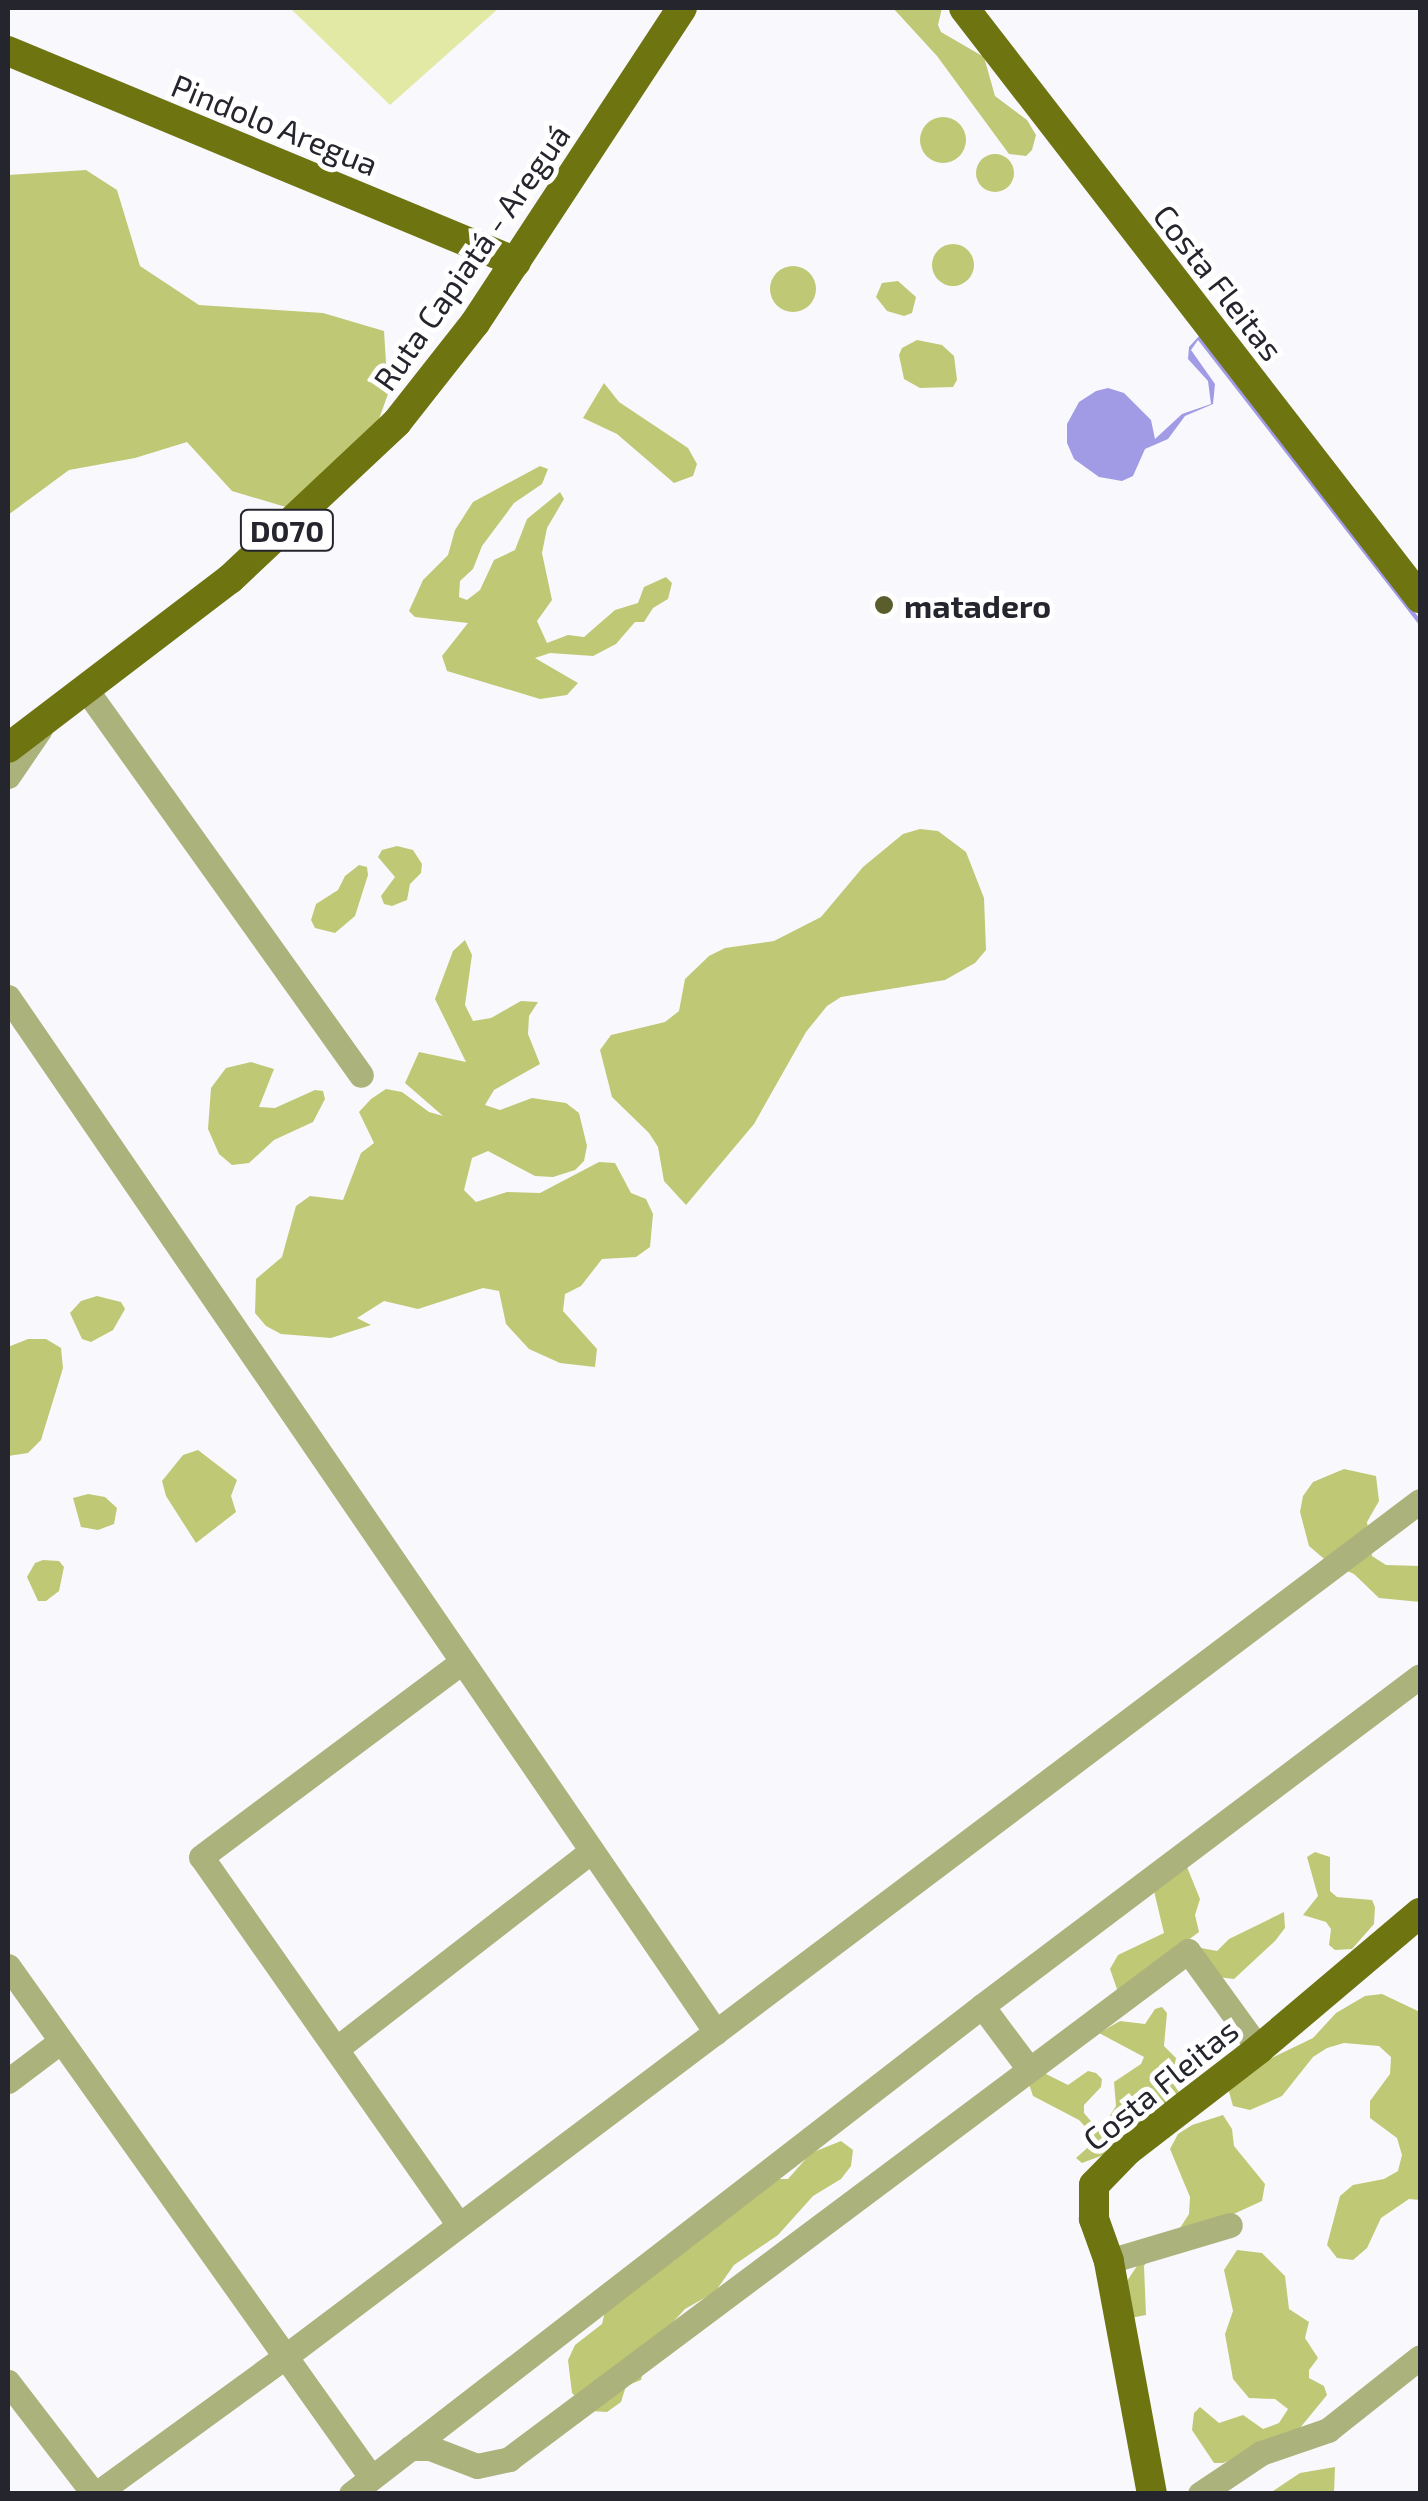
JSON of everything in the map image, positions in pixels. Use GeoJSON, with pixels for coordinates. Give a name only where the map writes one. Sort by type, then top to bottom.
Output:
{"type":"FeatureCollection","features":[{"type":"Feature","properties":{"kind":"main road","name":"Ruta Capiatá - Areguá"},"geometry":{"type":"LineString","coordinates":[[8,748],[230,579],[366,455],[427,388],[516,262],[682,8]]}},
{"type":"Feature","properties":{"kind":"main road","name":"Costa Fleitas"},"geometry":{"type":"LineString","coordinates":[[964,8],[1420,598]]}},
{"type":"Feature","properties":{"kind":"main road","name":"Pindolo Aregua"},"geometry":{"type":"LineString","coordinates":[[8,52],[516,262]]}},
{"type":"Feature","properties":{"kind":"main road","name":"Costa Fleitas"},"geometry":{"type":"LineString","coordinates":[[1152,2494],[1109,2261],[1094,2219],[1094,2184],[1128,2150],[1259,2049],[1420,1913]]}},
{"type":"Feature","properties":{"kind":"street"},"geometry":{"type":"LineString","coordinates":[[85,688],[361,1075]]}},
{"type":"Feature","properties":{"kind":"street"},"geometry":{"type":"LineString","coordinates":[[8,776],[48,716]]}},
{"type":"Feature","properties":{"kind":"street"},"geometry":{"type":"LineString","coordinates":[[8,997],[716,2032]]}},
{"type":"Feature","properties":{"kind":"street"},"geometry":{"type":"LineString","coordinates":[[8,2382],[95,2494],[286,2356],[1420,1501]]}},
{"type":"Feature","properties":{"kind":"street"},"geometry":{"type":"LineString","coordinates":[[459,2225],[201,1856],[462,1662]]}},
{"type":"Feature","properties":{"kind":"street"},"geometry":{"type":"LineString","coordinates":[[8,1966],[286,2356],[362,2485],[982,2006],[1420,1676]]}},
{"type":"Feature","properties":{"kind":"street"},"geometry":{"type":"LineString","coordinates":[[336,2049],[591,1851]]}},
{"type":"Feature","properties":{"kind":"street"},"geometry":{"type":"LineString","coordinates":[[410,2448],[430,2448],[476,2466],[509,2458],[1188,1951],[1259,2049]]}},
{"type":"Feature","properties":{"kind":"street"},"geometry":{"type":"LineString","coordinates":[[982,2006],[1029,2069]]}},
{"type":"Feature","properties":{"kind":"street"},"geometry":{"type":"LineString","coordinates":[[8,2080],[61,2041]]}},
{"type":"Feature","properties":{"kind":"street"},"geometry":{"type":"LineString","coordinates":[[1109,2261],[1230,2224]]}},
{"type":"Feature","properties":{"kind":"street"},"geometry":{"type":"LineString","coordinates":[[1200,2494],[1262,2452],[1328,2430],[1420,2356]]}},
{"type":"Feature","properties":{"kind":"green space"},"geometry":{"type":"Polygon","coordinates":[[[290,8],[499,8],[390,105],[290,8]]]}},
{"type":"Feature","properties":{"kind":"green space"},"geometry":{"type":"Polygon","coordinates":[[[893,8],[942,8],[938,25],[941,32],[984,57],[995,96],[1027,120],[1036,135],[1026,156],[1009,154],[937,56],[893,8]]]}},
{"type":"Feature","properties":{"kind":"green space"},"geometry":{"type":"Polygon","coordinates":[[[943,117],[960,123],[966,140],[960,157],[943,163],[926,157],[920,140],[926,123],[943,117]]]}},
{"type":"Feature","properties":{"kind":"green space"},"geometry":{"type":"Polygon","coordinates":[[[995,154],[1009,159],[1014,173],[1009,187],[995,192],[981,187],[976,173],[981,159],[995,154]]]}},
{"type":"Feature","properties":{"kind":"green space"},"geometry":{"type":"Polygon","coordinates":[[[86,170],[117,190],[140,266],[199,305],[323,313],[384,331],[388,394],[366,455],[296,510],[232,491],[187,442],[135,458],[69,470],[8,515],[8,175],[86,170]]]}},
{"type":"Feature","properties":{"kind":"green space"},"geometry":{"type":"Polygon","coordinates":[[[953,244],[968,250],[974,265],[968,280],[953,286],[938,280],[932,265],[938,250],[953,244]]]}},
{"type":"Feature","properties":{"kind":"green space"},"geometry":{"type":"Polygon","coordinates":[[[793,266],[809,273],[816,289],[809,305],[793,312],[777,305],[770,289],[777,273],[793,266]]]}},
{"type":"Feature","properties":{"kind":"green space"},"geometry":{"type":"Polygon","coordinates":[[[898,281],[916,297],[912,313],[904,316],[887,311],[876,297],[882,283],[898,281]]]}},
{"type":"Feature","properties":{"kind":"green space"},"geometry":{"type":"Polygon","coordinates":[[[917,340],[942,345],[954,356],[957,380],[953,387],[920,388],[904,379],[899,355],[902,348],[917,340]]]}},
{"type":"Feature","properties":{"kind":"green space"},"geometry":{"type":"Polygon","coordinates":[[[604,383],[619,402],[688,448],[697,464],[693,476],[674,483],[617,434],[583,418],[604,383]]]}},
{"type":"Feature","properties":{"kind":"green space"},"geometry":{"type":"Polygon","coordinates":[[[540,466],[548,469],[542,484],[514,503],[482,546],[473,569],[460,581],[459,597],[467,600],[480,590],[494,560],[515,550],[527,519],[560,492],[564,499],[547,528],[542,553],[552,600],[537,621],[547,643],[568,635],[584,637],[615,610],[638,603],[644,587],[666,577],[672,583],[668,599],[653,608],[644,622],[635,622],[616,644],[593,656],[550,653],[535,658],[578,683],[567,695],[540,699],[447,671],[442,656],[468,623],[415,617],[409,611],[423,580],[448,555],[455,530],[473,502],[540,466]]]}},
{"type":"Feature","properties":{"kind":"green space"},"geometry":{"type":"Polygon","coordinates":[[[920,829],[938,831],[966,852],[984,898],[986,950],[975,963],[945,980],[841,997],[827,1006],[806,1032],[754,1124],[686,1205],[664,1181],[658,1147],[649,1133],[612,1097],[600,1050],[611,1035],[665,1022],[679,1011],[685,979],[709,956],[725,948],[774,941],[821,917],[863,867],[903,834],[920,829]]]}},
{"type":"Feature","properties":{"kind":"green space"},"geometry":{"type":"Polygon","coordinates":[[[397,846],[413,850],[422,864],[421,873],[410,884],[407,900],[392,906],[384,904],[381,896],[395,877],[378,857],[382,850],[397,846]]]}},
{"type":"Feature","properties":{"kind":"green space"},"geometry":{"type":"Polygon","coordinates":[[[359,865],[367,867],[368,875],[355,916],[335,933],[315,928],[311,920],[316,904],[338,890],[345,876],[359,865]]]}},
{"type":"Feature","properties":{"kind":"green space"},"geometry":{"type":"Polygon","coordinates":[[[465,940],[472,955],[465,1005],[473,1021],[491,1018],[521,1001],[538,1002],[529,1016],[528,1034],[540,1064],[494,1090],[485,1105],[500,1110],[532,1098],[566,1103],[579,1113],[587,1146],[584,1161],[575,1170],[553,1177],[535,1176],[488,1151],[472,1158],[464,1190],[476,1202],[507,1192],[540,1193],[599,1162],[615,1163],[631,1193],[646,1199],[653,1214],[650,1247],[636,1257],[602,1259],[581,1286],[565,1294],[563,1311],[597,1349],[595,1367],[560,1363],[529,1349],[506,1324],[499,1291],[483,1288],[418,1309],[384,1301],[357,1318],[371,1325],[331,1338],[281,1334],[266,1326],[255,1313],[256,1279],[282,1257],[296,1206],[310,1196],[343,1200],[361,1153],[374,1143],[359,1112],[371,1099],[386,1089],[402,1092],[429,1112],[443,1116],[405,1083],[419,1052],[466,1062],[435,999],[453,951],[465,940]]]}},
{"type":"Feature","properties":{"kind":"green space"},"geometry":{"type":"Polygon","coordinates":[[[251,1062],[274,1069],[259,1107],[275,1108],[315,1090],[323,1091],[325,1099],[313,1122],[274,1140],[249,1163],[232,1165],[219,1154],[208,1129],[211,1088],[226,1068],[251,1062]]]}},
{"type":"Feature","properties":{"kind":"green space"},"geometry":{"type":"Polygon","coordinates":[[[97,1296],[121,1302],[125,1309],[113,1330],[91,1342],[82,1339],[70,1313],[81,1301],[97,1296]]]}},
{"type":"Feature","properties":{"kind":"green space"},"geometry":{"type":"Polygon","coordinates":[[[28,1339],[46,1339],[61,1348],[63,1368],[41,1440],[28,1453],[8,1456],[8,1347],[28,1339]]]}},
{"type":"Feature","properties":{"kind":"green space"},"geometry":{"type":"Polygon","coordinates":[[[198,1450],[237,1480],[231,1496],[236,1512],[196,1543],[166,1496],[162,1481],[183,1455],[198,1450]]]}},
{"type":"Feature","properties":{"kind":"green space"},"geometry":{"type":"Polygon","coordinates":[[[1344,1469],[1376,1476],[1379,1501],[1367,1522],[1372,1556],[1386,1565],[1420,1566],[1420,1602],[1379,1598],[1354,1574],[1329,1563],[1309,1546],[1300,1512],[1303,1496],[1313,1482],[1344,1469]]]}},
{"type":"Feature","properties":{"kind":"green space"},"geometry":{"type":"Polygon","coordinates":[[[88,1494],[105,1497],[117,1508],[114,1524],[98,1530],[81,1527],[73,1498],[88,1494]]]}},
{"type":"Feature","properties":{"kind":"green space"},"geometry":{"type":"Polygon","coordinates":[[[59,1561],[64,1567],[59,1591],[46,1601],[38,1601],[27,1577],[35,1563],[59,1561]]]}},
{"type":"Feature","properties":{"kind":"green space"},"geometry":{"type":"Polygon","coordinates":[[[1315,1852],[1330,1857],[1330,1891],[1337,1897],[1372,1900],[1375,1907],[1374,1924],[1352,1949],[1335,1950],[1329,1945],[1331,1929],[1326,1922],[1303,1915],[1318,1896],[1307,1857],[1315,1852]]]}},
{"type":"Feature","properties":{"kind":"green space"},"geometry":{"type":"Polygon","coordinates":[[[1187,1867],[1200,1899],[1195,1915],[1199,1932],[1118,1992],[1110,1969],[1118,1955],[1164,1933],[1153,1887],[1187,1867]]]}},
{"type":"Feature","properties":{"kind":"green space"},"geometry":{"type":"Polygon","coordinates":[[[1284,1912],[1285,1928],[1275,1941],[1234,1979],[1218,1977],[1201,1948],[1217,1951],[1229,1939],[1284,1912]]]}},
{"type":"Feature","properties":{"kind":"green space"},"geometry":{"type":"Polygon","coordinates":[[[1382,1994],[1420,2012],[1420,2200],[1409,2199],[1381,2218],[1367,2248],[1353,2260],[1337,2258],[1327,2245],[1340,2196],[1353,2185],[1384,2179],[1398,2171],[1402,2155],[1397,2138],[1370,2118],[1370,2101],[1390,2074],[1391,2057],[1379,2046],[1344,2043],[1327,2048],[1313,2057],[1282,2096],[1250,2110],[1233,2106],[1228,2088],[1253,2067],[1313,2038],[1336,2013],[1365,1996],[1382,1994]]]}},
{"type":"Feature","properties":{"kind":"green space"},"geometry":{"type":"Polygon","coordinates":[[[1162,2007],[1167,2013],[1164,2046],[1176,2058],[1172,2082],[1181,2095],[1106,2154],[1082,2163],[1076,2158],[1094,2142],[1091,2133],[1079,2120],[1033,2096],[1028,2081],[1040,2071],[1068,2085],[1088,2071],[1096,2073],[1102,2079],[1101,2087],[1084,2105],[1084,2113],[1095,2126],[1103,2127],[1116,2106],[1114,2082],[1141,2064],[1144,2057],[1099,2033],[1120,2021],[1145,2024],[1155,2009],[1162,2007]]]}},
{"type":"Feature","properties":{"kind":"green space"},"geometry":{"type":"Polygon","coordinates":[[[1223,2115],[1232,2129],[1234,2146],[1265,2184],[1262,2201],[1153,2251],[1144,2266],[1146,2315],[1130,2318],[1123,2287],[1141,2260],[1180,2228],[1189,2214],[1190,2197],[1170,2149],[1178,2134],[1192,2125],[1223,2115]]]}},
{"type":"Feature","properties":{"kind":"green space"},"geometry":{"type":"Polygon","coordinates":[[[841,2141],[853,2150],[851,2166],[841,2179],[813,2196],[778,2235],[734,2265],[715,2292],[685,2309],[649,2348],[641,2380],[626,2386],[621,2402],[607,2412],[590,2411],[572,2393],[568,2360],[575,2345],[602,2324],[606,2307],[772,2179],[788,2179],[811,2153],[841,2141]]]}},
{"type":"Feature","properties":{"kind":"green space"},"geometry":{"type":"Polygon","coordinates":[[[1237,2250],[1262,2253],[1285,2276],[1289,2309],[1309,2322],[1305,2338],[1318,2358],[1309,2370],[1309,2378],[1324,2386],[1327,2395],[1295,2434],[1223,2463],[1214,2463],[1192,2430],[1194,2413],[1200,2407],[1219,2423],[1243,2415],[1263,2429],[1279,2423],[1288,2409],[1275,2399],[1249,2398],[1233,2379],[1225,2334],[1233,2311],[1224,2270],[1237,2250]]]}},
{"type":"Feature","properties":{"kind":"green space"},"geometry":{"type":"Polygon","coordinates":[[[1335,2467],[1334,2493],[1270,2493],[1300,2473],[1335,2467]]]}},
{"type":"Feature","properties":{"kind":"shaded area"},"geometry":{"type":"Polygon","coordinates":[[[1200,335],[1420,619],[1420,626],[1198,340],[1191,350],[1215,384],[1213,404],[1185,416],[1168,439],[1145,449],[1133,476],[1122,481],[1099,477],[1074,459],[1067,443],[1067,424],[1079,402],[1096,391],[1108,388],[1124,393],[1151,420],[1155,439],[1182,414],[1211,404],[1208,381],[1188,359],[1189,347],[1200,335]]]}},
{"type":"Feature","properties":{"kind":"place","name":"matadero"},"geometry":{"type":"Point","coordinates":[884,605]}}]}
